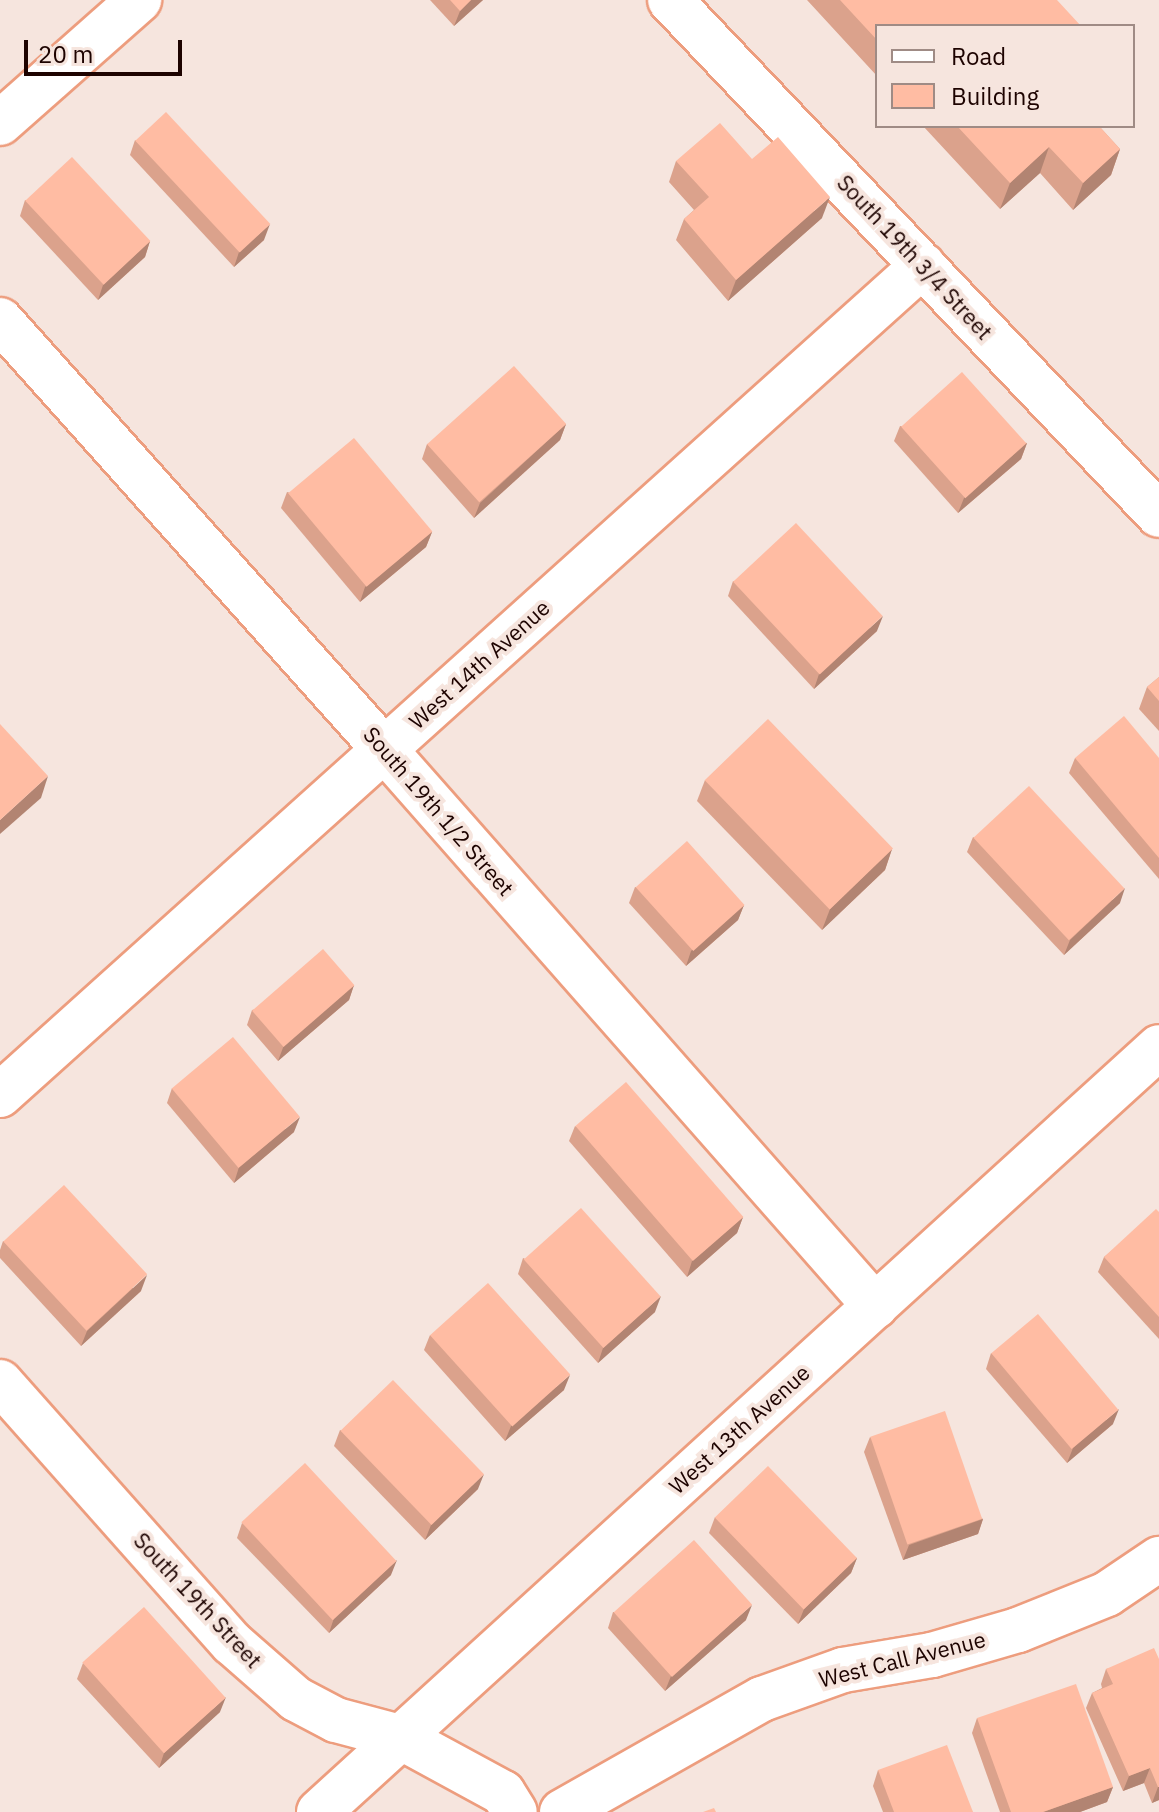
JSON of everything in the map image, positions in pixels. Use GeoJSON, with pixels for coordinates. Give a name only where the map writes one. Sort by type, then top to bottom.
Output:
{"type":"FeatureCollection","features":[{"type":"Feature","properties":{"kind":"street"},"geometry":{"type":"LineString","coordinates":[[0,123],[139,0]]}},
{"type":"Feature","properties":{"kind":"street","name":"South 19th 3/4 Street"},"geometry":{"type":"LineString","coordinates":[[670,0],[1159,515]]}},
{"type":"Feature","properties":{"kind":"street","name":"West 14th Avenue"},"geometry":{"type":"LineString","coordinates":[[0,1095],[923,265]]}},
{"type":"Feature","properties":{"kind":"street","name":"South 19th 1/2 Street"},"geometry":{"type":"LineString","coordinates":[[0,320],[384,749],[875,1306]]}},
{"type":"Feature","properties":{"kind":"street","name":"West 13th Avenue"},"geometry":{"type":"LineString","coordinates":[[319,1812],[1159,1047]]}},
{"type":"Feature","properties":{"kind":"street","name":"South 19th Street"},"geometry":{"type":"LineString","coordinates":[[0,1382],[232,1643],[296,1699],[336,1720],[400,1737],[503,1793],[515,1812]]}},
{"type":"Feature","properties":{"kind":"street","name":"West Call Avenue"},"geometry":{"type":"LineString","coordinates":[[562,1812],[762,1699],[843,1670],[932,1655],[1018,1630],[1107,1594],[1159,1559]]}},
{"type":"Feature","properties":{"kind":"building"},"geometry":{"type":"Polygon","coordinates":[[[450,0],[471,0],[460,11],[450,0]]]}},
{"type":"Feature","properties":{"kind":"building"},"geometry":{"type":"Polygon","coordinates":[[[840,0],[1057,0],[1079,24],[875,24],[875,38],[840,0]]]}},
{"type":"Feature","properties":{"kind":"building"},"geometry":{"type":"Polygon","coordinates":[[[166,112],[270,224],[240,253],[135,141],[166,112]]]}},
{"type":"Feature","properties":{"kind":"building"},"geometry":{"type":"Polygon","coordinates":[[[720,123],[752,159],[778,137],[830,197],[736,280],[684,219],[709,197],[676,161],[720,123]]]}},
{"type":"Feature","properties":{"kind":"building"},"geometry":{"type":"Polygon","coordinates":[[[959,128],[1101,128],[1120,149],[1083,183],[1049,147],[1010,183],[959,128]]]}},
{"type":"Feature","properties":{"kind":"building"},"geometry":{"type":"Polygon","coordinates":[[[72,157],[150,241],[104,285],[25,201],[72,157]]]}},
{"type":"Feature","properties":{"kind":"building"},"geometry":{"type":"Polygon","coordinates":[[[514,366],[566,424],[479,502],[427,444],[514,366]]]}},
{"type":"Feature","properties":{"kind":"building"},"geometry":{"type":"Polygon","coordinates":[[[962,372],[1026,443],[965,498],[901,427],[962,372]]]}},
{"type":"Feature","properties":{"kind":"building"},"geometry":{"type":"Polygon","coordinates":[[[354,438],[432,531],[367,587],[288,493],[354,438]]]}},
{"type":"Feature","properties":{"kind":"building"},"geometry":{"type":"Polygon","coordinates":[[[796,523],[883,616],[820,675],[733,582],[796,523]]]}},
{"type":"Feature","properties":{"kind":"building"},"geometry":{"type":"Polygon","coordinates":[[[1159,677],[1159,701],[1147,687],[1159,677]]]}},
{"type":"Feature","properties":{"kind":"building"},"geometry":{"type":"Polygon","coordinates":[[[1124,716],[1159,758],[1159,858],[1075,758],[1124,716]]]}},
{"type":"Feature","properties":{"kind":"building"},"geometry":{"type":"Polygon","coordinates":[[[768,719],[893,848],[830,910],[705,780],[768,719]]]}},
{"type":"Feature","properties":{"kind":"building"},"geometry":{"type":"Polygon","coordinates":[[[0,724],[48,776],[0,820],[0,724]]]}},
{"type":"Feature","properties":{"kind":"building"},"geometry":{"type":"Polygon","coordinates":[[[1029,786],[1124,888],[1069,940],[973,838],[1029,786]]]}},
{"type":"Feature","properties":{"kind":"building"},"geometry":{"type":"Polygon","coordinates":[[[687,841],[745,905],[693,951],[636,887],[687,841]]]}},
{"type":"Feature","properties":{"kind":"building"},"geometry":{"type":"Polygon","coordinates":[[[323,949],[354,985],[284,1047],[252,1011],[323,949]]]}},
{"type":"Feature","properties":{"kind":"building"},"geometry":{"type":"Polygon","coordinates":[[[233,1037],[300,1117],[239,1168],[172,1088],[233,1037]]]}},
{"type":"Feature","properties":{"kind":"building"},"geometry":{"type":"Polygon","coordinates":[[[626,1082],[743,1217],[693,1261],[575,1126],[626,1082]]]}},
{"type":"Feature","properties":{"kind":"building"},"geometry":{"type":"Polygon","coordinates":[[[64,1185],[147,1274],[87,1331],[3,1242],[64,1185]]]}},
{"type":"Feature","properties":{"kind":"building"},"geometry":{"type":"Polygon","coordinates":[[[581,1208],[661,1296],[603,1348],[524,1260],[581,1208]]]}},
{"type":"Feature","properties":{"kind":"building"},"geometry":{"type":"Polygon","coordinates":[[[1156,1209],[1159,1212],[1159,1317],[1104,1257],[1156,1209]]]}},
{"type":"Feature","properties":{"kind":"building"},"geometry":{"type":"Polygon","coordinates":[[[488,1283],[570,1374],[512,1427],[430,1335],[488,1283]]]}},
{"type":"Feature","properties":{"kind":"building"},"geometry":{"type":"Polygon","coordinates":[[[1038,1314],[1118,1410],[1072,1449],[991,1353],[1038,1314]]]}},
{"type":"Feature","properties":{"kind":"building"},"geometry":{"type":"Polygon","coordinates":[[[393,1380],[484,1474],[431,1525],[340,1431],[393,1380]]]}},
{"type":"Feature","properties":{"kind":"building"},"geometry":{"type":"Polygon","coordinates":[[[945,1411],[982,1519],[907,1545],[870,1437],[945,1411]]]}},
{"type":"Feature","properties":{"kind":"building"},"geometry":{"type":"Polygon","coordinates":[[[305,1463],[396,1561],[333,1620],[241,1522],[305,1463]]]}},
{"type":"Feature","properties":{"kind":"building"},"geometry":{"type":"Polygon","coordinates":[[[768,1466],[857,1558],[804,1609],[715,1517],[768,1466]]]}},
{"type":"Feature","properties":{"kind":"building"},"geometry":{"type":"Polygon","coordinates":[[[694,1540],[752,1605],[672,1677],[614,1612],[694,1540]]]}},
{"type":"Feature","properties":{"kind":"building"},"geometry":{"type":"Polygon","coordinates":[[[144,1607],[226,1698],[164,1753],[82,1663],[144,1607]]]}},
{"type":"Feature","properties":{"kind":"building"},"geometry":{"type":"Polygon","coordinates":[[[1154,1648],[1159,1659],[1159,1787],[1150,1768],[1129,1776],[1092,1693],[1113,1684],[1106,1669],[1154,1648]]]}},
{"type":"Feature","properties":{"kind":"building"},"geometry":{"type":"Polygon","coordinates":[[[1076,1684],[1113,1787],[1043,1812],[1011,1812],[977,1718],[1076,1684]]]}},
{"type":"Feature","properties":{"kind":"building"},"geometry":{"type":"Polygon","coordinates":[[[947,1745],[973,1812],[894,1812],[878,1770],[947,1745]]]}}]}
